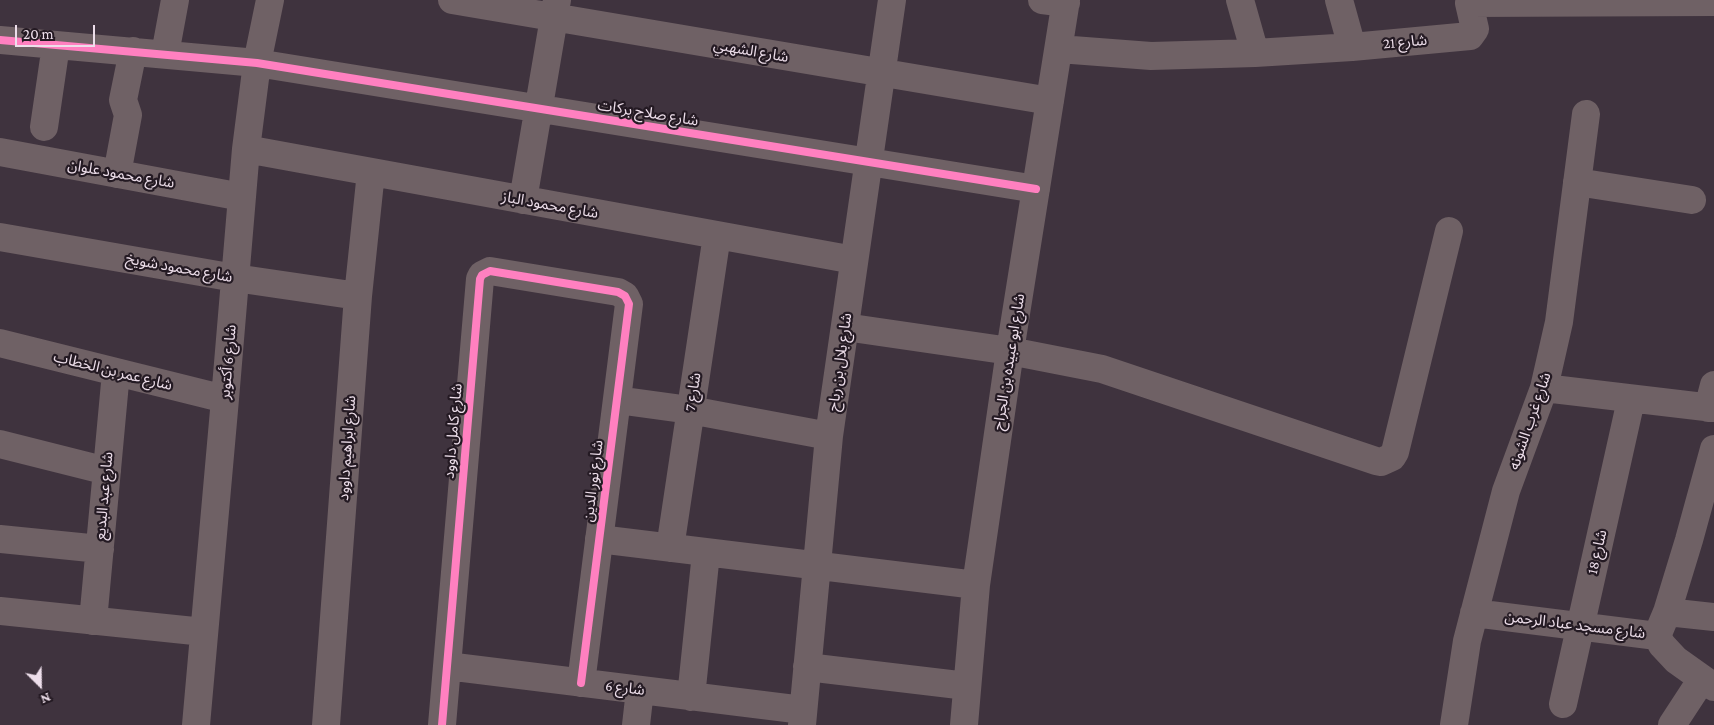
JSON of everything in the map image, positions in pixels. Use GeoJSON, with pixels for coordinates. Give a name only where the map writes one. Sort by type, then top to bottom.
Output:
{"type":"FeatureCollection","features":[{"type":"Feature","properties":{"kind":"street"},"geometry":{"type":"LineString","coordinates":[[165,54],[175,0]]}},
{"type":"Feature","properties":{"kind":"street","name":"شارع 6 أكتوبر"},"geometry":{"type":"LineString","coordinates":[[196,725],[246,149],[257,63],[270,0]]}},
{"type":"Feature","properties":{"kind":"street","name":"شارع الشهبي"},"geometry":{"type":"LineString","coordinates":[[452,0],[556,9],[881,73],[1050,101]]}},
{"type":"Feature","properties":{"kind":"street","name":"شارع بلال بن رباح"},"geometry":{"type":"LineString","coordinates":[[802,718],[829,436],[892,0]]}},
{"type":"Feature","properties":{"kind":"street"},"geometry":{"type":"LineString","coordinates":[[1240,0],[1255,53]]}},
{"type":"Feature","properties":{"kind":"street"},"geometry":{"type":"LineString","coordinates":[[1338,0],[1352,47]]}},
{"type":"Feature","properties":{"kind":"street","name":"شارع ابو عبيده بن الجراح"},"geometry":{"type":"LineString","coordinates":[[964,725],[976,585],[1010,352],[1059,49],[1058,1]]}},
{"type":"Feature","properties":{"kind":"street","name":"شارع 21"},"geometry":{"type":"LineString","coordinates":[[1059,49],[1151,56],[1255,53],[1352,47],[1470,36],[1475,29],[1469,1],[1714,2]]}},
{"type":"Feature","properties":{"kind":"street"},"geometry":{"type":"LineString","coordinates":[[523,200],[556,9]]}},
{"type":"Feature","properties":{"kind":"street","name":"شارع صلاح بركات"},"geometry":{"type":"LineString","coordinates":[[0,40],[257,63],[1036,190]]}},
{"type":"Feature","properties":{"kind":"street"},"geometry":{"type":"LineString","coordinates":[[44,127],[56,45]]}},
{"type":"Feature","properties":{"kind":"street"},"geometry":{"type":"LineString","coordinates":[[117,174],[128,115],[123,100],[133,51]]}},
{"type":"Feature","properties":{"kind":"street","name":"شارع غرب الشونه"},"geometry":{"type":"LineString","coordinates":[[1454,725],[1467,641],[1474,613],[1506,491],[1544,388],[1559,322],[1586,114]]}},
{"type":"Feature","properties":{"kind":"street","name":"شارع محمود الباز"},"geometry":{"type":"LineString","coordinates":[[246,149],[854,260]]}},
{"type":"Feature","properties":{"kind":"street","name":"شارع محمود علوان"},"geometry":{"type":"LineString","coordinates":[[0,152],[242,197]]}},
{"type":"Feature","properties":{"kind":"street","name":"شارع ابراهيم داوود"},"geometry":{"type":"LineString","coordinates":[[326,725],[358,296],[371,172]]}},
{"type":"Feature","properties":{"kind":"street"},"geometry":{"type":"LineString","coordinates":[[1577,182],[1692,200]]}},
{"type":"Feature","properties":{"kind":"street"},"geometry":{"type":"LineString","coordinates":[[845,327],[1010,352],[1102,369],[1376,461],[1387,460],[1395,452],[1449,231]]}},
{"type":"Feature","properties":{"kind":"street","name":"شارع 7"},"geometry":{"type":"LineString","coordinates":[[670,548],[717,236]]}},
{"type":"Feature","properties":{"kind":"street","name":"شارع محمود شويخ"},"geometry":{"type":"LineString","coordinates":[[0,237],[235,278],[358,296]]}},
{"type":"Feature","properties":{"kind":"street","name":"شارع كامل داوود"},"geometry":{"type":"LineString","coordinates":[[442,725],[480,279],[482,275],[490,270],[494,270],[614,291]]}},
{"type":"Feature","properties":{"kind":"street","name":"شارع نور الدين"},"geometry":{"type":"LineString","coordinates":[[581,683],[629,304],[625,296],[614,291]]}},
{"type":"Feature","properties":{"kind":"street","name":"شارع عمر بن الخطاب"},"geometry":{"type":"LineString","coordinates":[[0,343],[225,399]]}},
{"type":"Feature","properties":{"kind":"street","name":"شارع عبد البديع"},"geometry":{"type":"LineString","coordinates":[[93,621],[116,372]]}},
{"type":"Feature","properties":{"kind":"street"},"geometry":{"type":"LineString","coordinates":[[1544,388],[1631,400],[1712,400]]}},
{"type":"Feature","properties":{"kind":"street"},"geometry":{"type":"LineString","coordinates":[[617,400],[690,410],[829,436]]}},
{"type":"Feature","properties":{"kind":"street","name":"شارع 18"},"geometry":{"type":"LineString","coordinates":[[1563,704],[1631,400]]}},
{"type":"Feature","properties":{"kind":"street"},"geometry":{"type":"LineString","coordinates":[[0,444],[107,472]]}},
{"type":"Feature","properties":{"kind":"street"},"geometry":{"type":"LineString","coordinates":[[1662,624],[1702,538],[1714,449]]}},
{"type":"Feature","properties":{"kind":"street"},"geometry":{"type":"LineString","coordinates":[[0,539],[100,549]]}},
{"type":"Feature","properties":{"kind":"street"},"geometry":{"type":"LineString","coordinates":[[600,539],[976,585]]}},
{"type":"Feature","properties":{"kind":"street"},"geometry":{"type":"LineString","coordinates":[[691,696],[706,553]]}},
{"type":"Feature","properties":{"kind":"street"},"geometry":{"type":"LineString","coordinates":[[0,611],[204,632]]}},
{"type":"Feature","properties":{"kind":"street","name":"شارع مسجد عباد الرحمن"},"geometry":{"type":"LineString","coordinates":[[1474,613],[1581,626],[1662,624],[1668,653],[1708,683]]}},
{"type":"Feature","properties":{"kind":"street"},"geometry":{"type":"LineString","coordinates":[[1662,624],[1714,617]]}},
{"type":"Feature","properties":{"kind":"street","name":"شارع 6"},"geometry":{"type":"LineString","coordinates":[[447,666],[691,696],[802,718]]}},
{"type":"Feature","properties":{"kind":"street"},"geometry":{"type":"LineString","coordinates":[[807,667],[967,686]]}},
{"type":"Feature","properties":{"kind":"street"},"geometry":{"type":"LineString","coordinates":[[1672,725],[1708,683]]}},
{"type":"Feature","properties":{"kind":"street"},"geometry":{"type":"LineString","coordinates":[[636,725],[640,690]]}},
{"type":"Feature","properties":{"kind":"cycle path"},"geometry":{"type":"LineString","coordinates":[[0,40],[257,63],[1036,189]]}},
{"type":"Feature","properties":{"kind":"cycle path"},"geometry":{"type":"LineString","coordinates":[[442,725],[480,279],[482,275],[490,271],[618,292],[625,296],[629,304],[581,683]]}}]}
